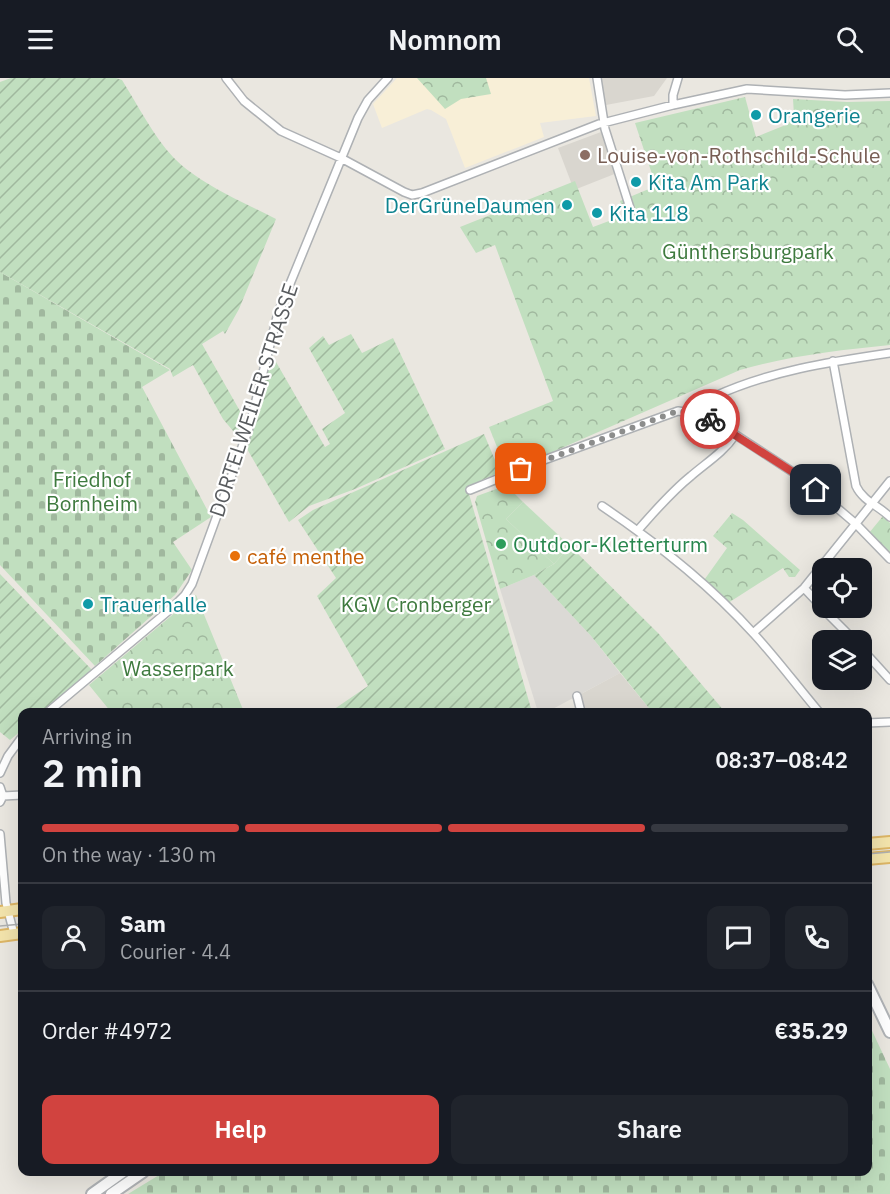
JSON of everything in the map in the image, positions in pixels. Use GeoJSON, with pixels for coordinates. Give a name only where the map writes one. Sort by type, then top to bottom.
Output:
{"type":"FeatureCollection","features":[{"type":"Feature","properties":{"kind":"main road"},"geometry":{"type":"LineString","coordinates":[[872,844],[890,842]]}},
{"type":"Feature","properties":{"kind":"main road"},"geometry":{"type":"LineString","coordinates":[[872,859],[890,857]]}},
{"type":"Feature","properties":{"kind":"main road"},"geometry":{"type":"LineString","coordinates":[[0,936],[18,934]]}},
{"type":"Feature","properties":{"kind":"main road"},"geometry":{"type":"LineString","coordinates":[[872,992],[886,1015],[890,1032]]}},
{"type":"Feature","properties":{"kind":"main road"},"geometry":{"type":"LineString","coordinates":[[92,1194],[110,1176]]}},
{"type":"Feature","properties":{"kind":"main road"},"geometry":{"type":"LineString","coordinates":[[111,1194],[137,1176]]}},
{"type":"Feature","properties":{"kind":"street"},"geometry":{"type":"LineString","coordinates":[[226,78],[244,101],[280,131],[341,158],[412,195],[605,122],[673,105],[747,90],[845,94],[890,93]]}},
{"type":"Feature","properties":{"kind":"street","name":"DORTELWEILER STRASSE"},"geometry":{"type":"LineString","coordinates":[[53,708],[173,608],[192,584],[249,428],[278,313],[363,109],[388,78]]}},
{"type":"Feature","properties":{"kind":"street"},"geometry":{"type":"LineString","coordinates":[[597,78],[605,129],[630,208]]}},
{"type":"Feature","properties":{"kind":"street"},"geometry":{"type":"LineString","coordinates":[[673,105],[673,95],[678,78]]}},
{"type":"Feature","properties":{"kind":"street"},"geometry":{"type":"LineString","coordinates":[[705,415],[713,397],[737,386],[779,373],[833,361],[890,353]]}},
{"type":"Feature","properties":{"kind":"street"},"geometry":{"type":"LineString","coordinates":[[833,361],[856,486],[872,505],[882,509],[890,518]]}},
{"type":"Feature","properties":{"kind":"street"},"geometry":{"type":"LineString","coordinates":[[470,490],[678,411],[705,415],[802,478],[856,524],[890,559]]}},
{"type":"Feature","properties":{"kind":"street"},"geometry":{"type":"LineString","coordinates":[[638,530],[661,504],[692,475],[728,446],[735,435]]}},
{"type":"Feature","properties":{"kind":"street"},"geometry":{"type":"LineString","coordinates":[[753,633],[804,588],[890,481]]}},
{"type":"Feature","properties":{"kind":"street"},"geometry":{"type":"LineString","coordinates":[[602,506],[638,530],[694,576],[753,633],[816,708]]}},
{"type":"Feature","properties":{"kind":"street"},"geometry":{"type":"LineString","coordinates":[[804,588],[812,596]]}},
{"type":"Feature","properties":{"kind":"street"},"geometry":{"type":"LineString","coordinates":[[833,618],[844,630]]}},
{"type":"Feature","properties":{"kind":"street"},"geometry":{"type":"LineString","coordinates":[[872,660],[890,680]]}},
{"type":"Feature","properties":{"kind":"street"},"geometry":{"type":"LineString","coordinates":[[577,696],[580,708]]}},
{"type":"Feature","properties":{"kind":"street"},"geometry":{"type":"LineString","coordinates":[[872,723],[890,722]]}},
{"type":"Feature","properties":{"kind":"street"},"geometry":{"type":"LineString","coordinates":[[0,773],[18,742]]}},
{"type":"Feature","properties":{"kind":"street"},"geometry":{"type":"LineString","coordinates":[[0,787],[2,799],[18,796]]}},
{"type":"Feature","properties":{"kind":"street"},"geometry":{"type":"LineString","coordinates":[[0,834],[5,894],[4,911],[18,934]]}},
{"type":"Feature","properties":{"kind":"shaded area"},"geometry":{"type":"Polygon","coordinates":[[[397,78],[589,78],[596,116],[540,123],[544,137],[465,168],[446,119],[431,110],[427,109],[382,128],[373,104],[397,78]]]}},
{"type":"Feature","properties":{"kind":"shaded area","name":"Louise-von-Rothschild-Schule"},"geometry":{"type":"Polygon","coordinates":[[[601,78],[667,78],[654,96],[606,105],[601,78]]]}},
{"type":"Feature","properties":{"kind":"shaded area","name":"Louise-von-Rothschild-Schule"},"geometry":{"type":"Polygon","coordinates":[[[601,132],[617,173],[574,190],[558,148],[601,132]]]}},
{"type":"Feature","properties":{"kind":"shaded area"},"geometry":{"type":"Polygon","coordinates":[[[534,575],[591,636],[620,673],[554,708],[537,708],[500,589],[534,575]]]}},
{"type":"Feature","properties":{"kind":"shaded area"},"geometry":{"type":"Polygon","coordinates":[[[620,673],[649,708],[583,708],[581,694],[620,673]]]}},
{"type":"Feature","properties":{"kind":"green space"},"geometry":{"type":"Polygon","coordinates":[[[11,78],[116,78],[122,80],[159,140],[184,167],[222,192],[276,219],[239,309],[225,334],[223,331],[202,344],[245,420],[239,438],[223,419],[193,365],[173,377],[170,369],[0,272],[0,82],[11,78]]]}},
{"type":"Feature","properties":{"kind":"green space"},"geometry":{"type":"Polygon","coordinates":[[[417,78],[486,78],[491,94],[461,99],[445,109],[417,78]]]}},
{"type":"Feature","properties":{"kind":"green space","name":"Günthersburgpark"},"geometry":{"type":"Polygon","coordinates":[[[745,97],[756,137],[788,124],[794,115],[793,99],[847,102],[890,101],[890,345],[814,354],[740,370],[507,472],[489,427],[553,401],[495,245],[476,253],[460,227],[575,181],[593,227],[625,215],[620,201],[656,186],[635,123],[745,97]]]}},
{"type":"Feature","properties":{"kind":"green space","name":"Friedhof Bornheim"},"geometry":{"type":"Polygon","coordinates":[[[0,272],[170,370],[142,387],[211,517],[173,542],[192,570],[175,595],[95,666],[0,565],[0,272]]]}},
{"type":"Feature","properties":{"kind":"green space"},"geometry":{"type":"Polygon","coordinates":[[[351,334],[362,353],[393,338],[445,449],[355,489],[309,506],[289,522],[246,447],[272,355],[325,447],[330,444],[322,429],[345,413],[309,348],[323,336],[329,345],[351,334]]]}},
{"type":"Feature","properties":{"kind":"green space","name":"KGV Cronberger"},"geometry":{"type":"Polygon","coordinates":[[[484,434],[500,472],[467,487],[531,708],[336,708],[368,686],[317,596],[336,578],[298,520],[313,510],[484,434]]]}},
{"type":"Feature","properties":{"kind":"green space"},"geometry":{"type":"Polygon","coordinates":[[[510,484],[513,492],[523,502],[506,519],[554,564],[500,589],[475,502],[477,496],[510,484]]]}},
{"type":"Feature","properties":{"kind":"green space"},"geometry":{"type":"Polygon","coordinates":[[[523,502],[570,546],[554,564],[506,519],[523,502]]]}},
{"type":"Feature","properties":{"kind":"green space"},"geometry":{"type":"Polygon","coordinates":[[[732,513],[800,570],[795,577],[789,577],[783,568],[725,605],[702,583],[727,548],[713,536],[732,513]]]}},
{"type":"Feature","properties":{"kind":"green space"},"geometry":{"type":"Polygon","coordinates":[[[883,516],[890,523],[890,557],[869,533],[883,516]]]}},
{"type":"Feature","properties":{"kind":"green space"},"geometry":{"type":"Polygon","coordinates":[[[570,546],[659,634],[722,708],[649,708],[591,636],[534,575],[554,564],[570,546]]]}},
{"type":"Feature","properties":{"kind":"green space"},"geometry":{"type":"Polygon","coordinates":[[[0,574],[92,670],[46,708],[18,708],[18,733],[10,740],[0,732],[0,574]]]}},
{"type":"Feature","properties":{"kind":"green space","name":"Wasserpark"},"geometry":{"type":"Polygon","coordinates":[[[196,595],[242,708],[108,708],[89,685],[196,595]]]}},
{"type":"Feature","properties":{"kind":"green space"},"geometry":{"type":"Polygon","coordinates":[[[872,1031],[890,1069],[890,1194],[128,1194],[157,1176],[872,1176],[872,1031]]]}},
{"type":"Feature","properties":{"kind":"tram line"},"geometry":{"type":"LineString","coordinates":[[872,854],[890,852]]}},
{"type":"Feature","properties":{"kind":"tram line"},"geometry":{"type":"LineString","coordinates":[[0,926],[18,924]]}},
{"type":"Feature","properties":{"kind":"way so far"},"geometry":{"type":"LineString","coordinates":[[521,469],[678,411],[705,415],[710,419]]}},
{"type":"Feature","properties":{"kind":"place","name":"Orangerie"},"geometry":{"type":"Point","coordinates":[756,115]}},
{"type":"Feature","properties":{"kind":"place","name":"Louise-von-Rothschild-Schule"},"geometry":{"type":"Point","coordinates":[585,155]}},
{"type":"Feature","properties":{"kind":"place","name":"Kita Am Park"},"geometry":{"type":"Point","coordinates":[636,182]}},
{"type":"Feature","properties":{"kind":"place","name":"DerGrüneDaumen"},"geometry":{"type":"Point","coordinates":[567,205]}},
{"type":"Feature","properties":{"kind":"place","name":"Kita 118"},"geometry":{"type":"Point","coordinates":[597,213]}},
{"type":"Feature","properties":{"kind":"place","name":"Outdoor-Kletterturm"},"geometry":{"type":"Point","coordinates":[501,544]}},
{"type":"Feature","properties":{"kind":"place","name":"café menthe"},"geometry":{"type":"Point","coordinates":[235,556]}},
{"type":"Feature","properties":{"kind":"place","name":"Trauerhalle"},"geometry":{"type":"Point","coordinates":[88,604]}},
{"type":"Feature","properties":{"kind":"route"},"geometry":{"type":"LineString","coordinates":[[710,419],[802,478],[816,490]]}}]}
